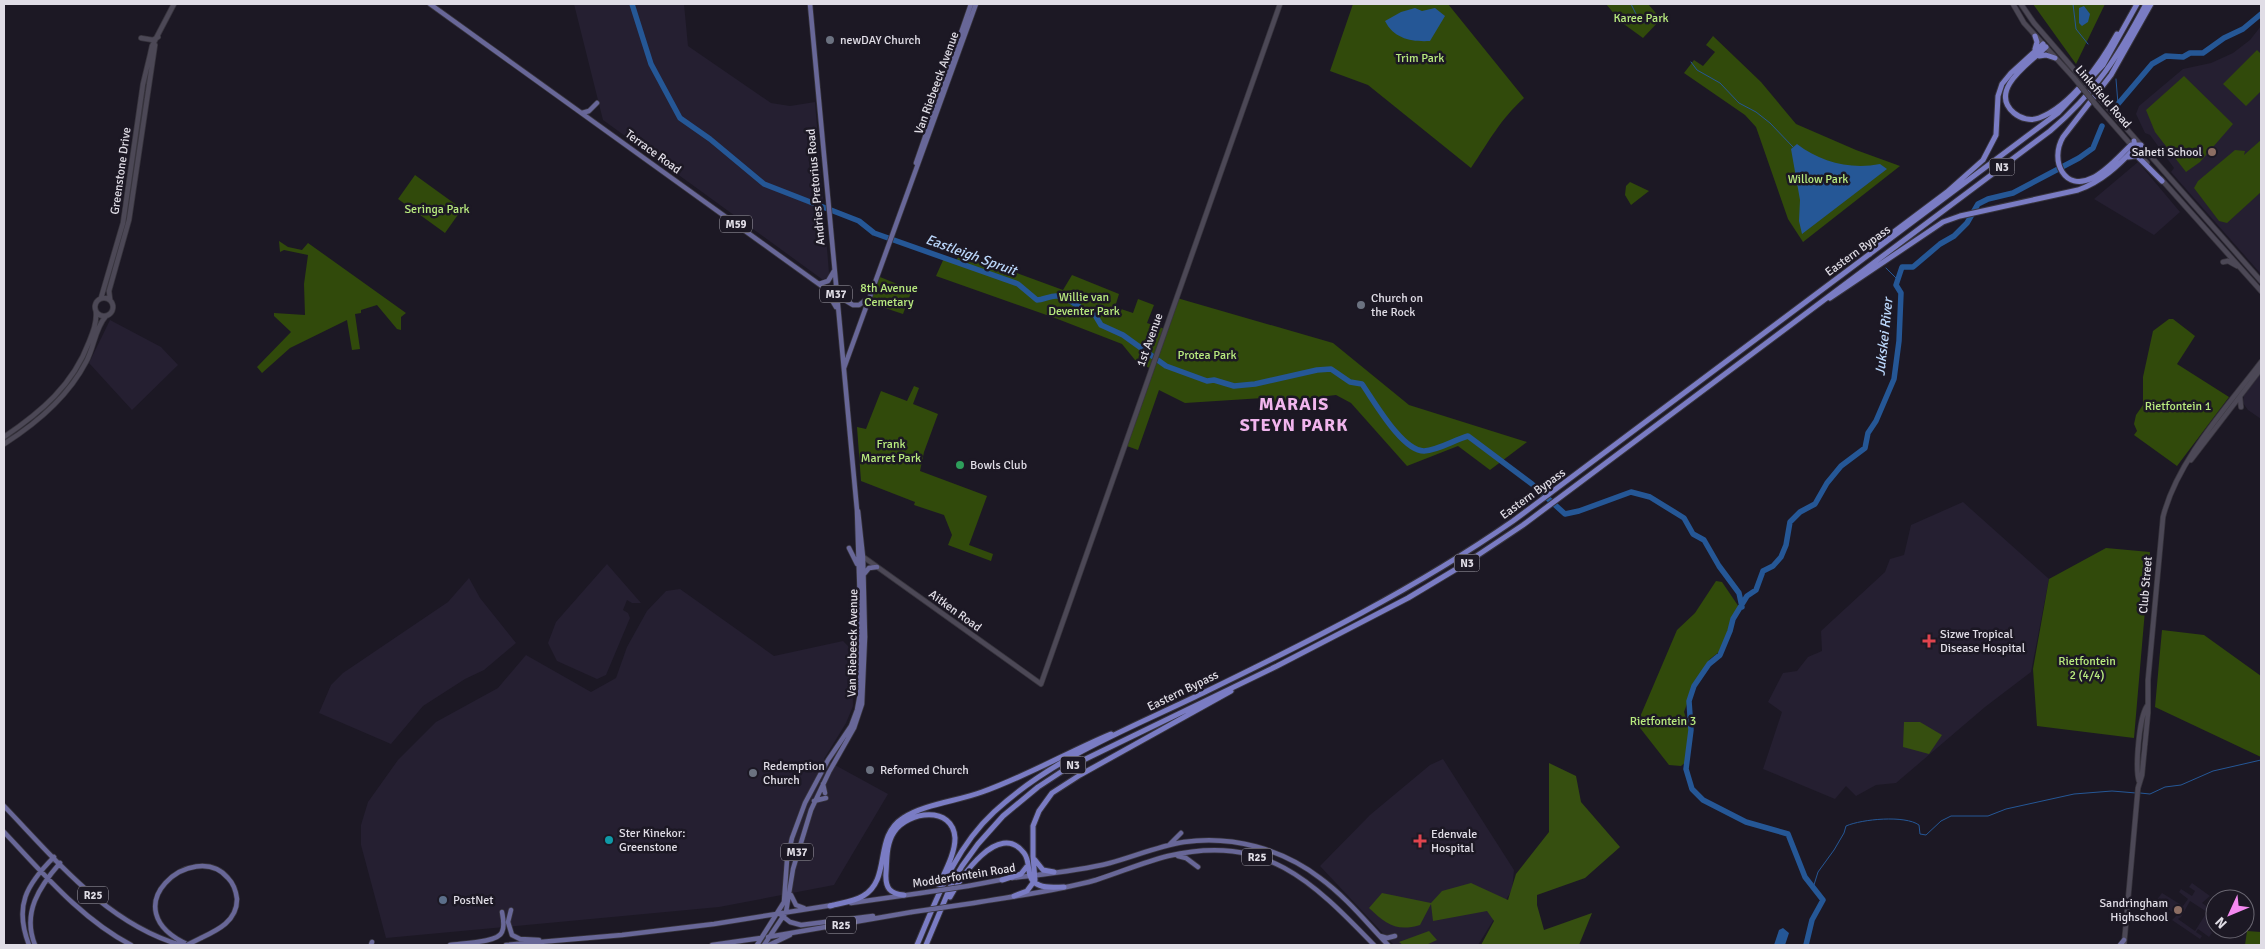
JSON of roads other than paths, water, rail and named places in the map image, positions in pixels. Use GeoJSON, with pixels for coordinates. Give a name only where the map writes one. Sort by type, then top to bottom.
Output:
{"type":"FeatureCollection","features":[{"type":"Feature","properties":{"kind":"highway","name":"Eastern Bypass"},"geometry":{"type":"LineString","coordinates":[[915,945],[949,872],[972,838],[992,814],[1019,790],[1048,770],[1332,630],[1404,591],[1468,552],[1559,488],[2058,114],[2103,64],[2137,4]]}},
{"type":"Feature","properties":{"kind":"highway","name":"Eastern Bypass"},"geometry":{"type":"LineString","coordinates":[[926,945],[962,866],[978,844],[1024,797],[1067,768],[1277,666],[1408,598],[1478,556],[1565,494],[2040,139],[2075,109],[2098,84],[2116,58],[2146,4]]}},
{"type":"Feature","properties":{"kind":"highway"},"geometry":{"type":"LineString","coordinates":[[2135,144],[2092,179],[2076,181],[2064,174],[2058,166],[2057,150],[2062,137],[2111,75],[2150,4]]}},
{"type":"Feature","properties":{"kind":"highway"},"geometry":{"type":"LineString","coordinates":[[2035,36],[2037,44],[2035,54],[2012,79],[2006,89],[2008,106],[2015,114],[2026,119],[2042,117],[2071,95],[2097,66],[2125,20],[2131,14]]}},
{"type":"Feature","properties":{"kind":"highway"},"geometry":{"type":"LineString","coordinates":[[1870,254],[1875,246],[1942,196],[1984,160],[1996,135],[1998,96],[2002,84],[2007,76],[2044,46]]}},
{"type":"Feature","properties":{"kind":"highway"},"geometry":{"type":"LineString","coordinates":[[2035,54],[2055,58]]}},
{"type":"Feature","properties":{"kind":"highway"},"geometry":{"type":"LineString","coordinates":[[1825,299],[1837,295],[1932,228],[1966,214],[2088,187],[2105,176],[2126,157],[2135,144]]}},
{"type":"Feature","properties":{"kind":"highway"},"geometry":{"type":"LineString","coordinates":[[2126,157],[2137,156],[2162,181]]}},
{"type":"Feature","properties":{"kind":"highway"},"geometry":{"type":"LineString","coordinates":[[1014,896],[1027,891],[1034,882],[1032,856],[1035,821],[1042,806],[1057,789],[1277,666]]}},
{"type":"Feature","properties":{"kind":"highway"},"geometry":{"type":"LineString","coordinates":[[830,906],[860,898],[875,886],[880,874],[882,853],[888,836],[897,823],[908,815],[996,787],[1162,713]]}},
{"type":"Feature","properties":{"kind":"highway"},"geometry":{"type":"LineString","coordinates":[[904,895],[892,893],[886,884],[888,853],[893,834],[903,823],[918,816],[933,815],[944,818],[954,830],[953,849],[915,945]]}},
{"type":"Feature","properties":{"kind":"highway"},"geometry":{"type":"LineString","coordinates":[[930,935],[961,878],[983,854],[993,847],[1010,844],[1024,852],[1033,876]]}},
{"type":"Feature","properties":{"kind":"highway"},"geometry":{"type":"LineString","coordinates":[[1032,856],[1040,868],[1054,872]]}},
{"type":"Feature","properties":{"kind":"highway"},"geometry":{"type":"LineString","coordinates":[[1002,880],[1021,874],[1028,864]]}},
{"type":"Feature","properties":{"kind":"highway"},"geometry":{"type":"LineString","coordinates":[[1034,882],[1045,887],[1064,888]]}},
{"type":"Feature","properties":{"kind":"main road"},"geometry":{"type":"LineString","coordinates":[[154,46],[174,4]]}},
{"type":"Feature","properties":{"kind":"main road","name":"Terrace Road"},"geometry":{"type":"LineString","coordinates":[[430,4],[862,313]]}},
{"type":"Feature","properties":{"kind":"main road","name":"Andries Pretorius Road"},"geometry":{"type":"LineString","coordinates":[[810,4],[843,369]]}},
{"type":"Feature","properties":{"kind":"main road","name":"Van Riebeeck Avenue"},"geometry":{"type":"LineString","coordinates":[[916,169],[971,4]]}},
{"type":"Feature","properties":{"kind":"main road","name":"Van Riebeeck Avenue"},"geometry":{"type":"LineString","coordinates":[[770,937],[785,914],[798,846],[814,801],[856,722],[863,695],[864,574],[861,556],[860,518],[857,510],[843,369],[976,4]]}},
{"type":"Feature","properties":{"kind":"main road","name":"1st Avenue"},"geometry":{"type":"LineString","coordinates":[[1041,684],[1155,355],[1280,4]]}},
{"type":"Feature","properties":{"kind":"main road","name":"Linksfield Road"},"geometry":{"type":"LineString","coordinates":[[2013,4],[2024,23],[2035,36],[2055,58],[2102,101],[2162,181],[2261,291]]}},
{"type":"Feature","properties":{"kind":"main road","name":"Linksfield Road"},"geometry":{"type":"LineString","coordinates":[[2020,4],[2098,106],[2261,282]]}},
{"type":"Feature","properties":{"kind":"main road"},"geometry":{"type":"LineString","coordinates":[[141,38],[153,40],[158,38]]}},
{"type":"Feature","properties":{"kind":"main road"},"geometry":{"type":"LineString","coordinates":[[2044,46],[2049,41]]}},
{"type":"Feature","properties":{"kind":"main road","name":"Greenstone Drive"},"geometry":{"type":"LineString","coordinates":[[101,298],[123,223],[143,84],[154,46]]}},
{"type":"Feature","properties":{"kind":"main road","name":"Greenstone Drive"},"geometry":{"type":"LineString","coordinates":[[110,299],[109,291],[129,220],[154,46]]}},
{"type":"Feature","properties":{"kind":"main road"},"geometry":{"type":"LineString","coordinates":[[582,113],[589,112],[597,103]]}},
{"type":"Feature","properties":{"kind":"main road"},"geometry":{"type":"LineString","coordinates":[[2109,110],[2135,144]]}},
{"type":"Feature","properties":{"kind":"main road"},"geometry":{"type":"LineString","coordinates":[[2223,262],[2228,262],[2240,268]]}},
{"type":"Feature","properties":{"kind":"main road"},"geometry":{"type":"LineString","coordinates":[[834,271],[828,281],[821,285],[838,310],[846,301],[856,305],[867,299]]}},
{"type":"Feature","properties":{"kind":"main road"},"geometry":{"type":"LineString","coordinates":[[4,437],[42,409],[70,380],[90,340],[96,321],[94,304],[101,298],[110,299],[113,308],[101,323],[87,362],[69,389],[38,419],[4,444]]}},
{"type":"Feature","properties":{"kind":"main road"},"geometry":{"type":"LineString","coordinates":[[96,312],[101,316],[106,316]]}},
{"type":"Feature","properties":{"kind":"main road","name":"Club Street"},"geometry":{"type":"LineString","coordinates":[[2124,944],[2138,797],[2140,736],[2144,712],[2147,706],[2163,517],[2171,491],[2182,470],[2261,362]]}},
{"type":"Feature","properties":{"kind":"main road","name":"Club Street"},"geometry":{"type":"LineString","coordinates":[[2182,470],[2261,368]]}},
{"type":"Feature","properties":{"kind":"main road"},"geometry":{"type":"LineString","coordinates":[[2241,395],[2241,407]]}},
{"type":"Feature","properties":{"kind":"main road"},"geometry":{"type":"LineString","coordinates":[[849,548],[859,568]]}},
{"type":"Feature","properties":{"kind":"main road","name":"Van Riebeeck Avenue"},"geometry":{"type":"LineString","coordinates":[[778,913],[784,902],[787,860],[799,817],[811,791],[856,715],[863,661],[859,568],[861,556]]}},
{"type":"Feature","properties":{"kind":"main road","name":"Aitken Road"},"geometry":{"type":"LineString","coordinates":[[861,556],[1041,684]]}},
{"type":"Feature","properties":{"kind":"main road"},"geometry":{"type":"LineString","coordinates":[[864,574],[870,568],[877,567]]}},
{"type":"Feature","properties":{"kind":"main road"},"geometry":{"type":"LineString","coordinates":[[814,801],[826,796],[823,783]]}},
{"type":"Feature","properties":{"kind":"main road","name":"R25"},"geometry":{"type":"LineString","coordinates":[[4,806],[108,908],[138,927],[181,945]]}},
{"type":"Feature","properties":{"kind":"main road","name":"R25"},"geometry":{"type":"LineString","coordinates":[[4,832],[95,921],[131,945]]}},
{"type":"Feature","properties":{"kind":"main road"},"geometry":{"type":"LineString","coordinates":[[1168,846],[1181,833]]}},
{"type":"Feature","properties":{"kind":"main road","name":"Modderfontein Road"},"geometry":{"type":"LineString","coordinates":[[506,945],[714,924],[778,913],[785,914],[1110,863],[1168,846],[1212,840],[1238,842],[1268,850],[1290,860],[1320,878],[1339,894],[1388,945]]}},
{"type":"Feature","properties":{"kind":"main road","name":"R25"},"geometry":{"type":"LineString","coordinates":[[712,945],[1064,888],[1096,880],[1173,855],[1198,850],[1216,850],[1246,854],[1276,864],[1304,878],[1374,945]]}},
{"type":"Feature","properties":{"kind":"main road"},"geometry":{"type":"LineString","coordinates":[[1173,855],[1186,858],[1198,867]]}},
{"type":"Feature","properties":{"kind":"main road"},"geometry":{"type":"LineString","coordinates":[[28,945],[22,930],[21,912],[28,890],[41,870],[54,857]]}},
{"type":"Feature","properties":{"kind":"main road"},"geometry":{"type":"LineString","coordinates":[[35,945],[31,932],[30,913],[33,903],[48,877],[60,863]]}},
{"type":"Feature","properties":{"kind":"main road"},"geometry":{"type":"LineString","coordinates":[[206,867],[216,869],[225,874],[233,886],[236,892],[236,906],[232,916],[224,925],[188,945],[171,936],[160,924],[155,911],[155,900],[159,890],[172,876],[188,868],[206,867]]}},
{"type":"Feature","properties":{"kind":"main road"},"geometry":{"type":"LineString","coordinates":[[790,889],[794,903],[800,908],[808,909]]}},
{"type":"Feature","properties":{"kind":"main road"},"geometry":{"type":"LineString","coordinates":[[511,910],[508,918],[509,929],[516,938],[554,941]]}},
{"type":"Feature","properties":{"kind":"main road"},"geometry":{"type":"LineString","coordinates":[[450,945],[490,940],[499,937],[503,929],[502,912]]}},
{"type":"Feature","properties":{"kind":"main road"},"geometry":{"type":"LineString","coordinates":[[785,914],[801,925],[911,912]]}},
{"type":"Feature","properties":{"kind":"main road","name":"M37"},"geometry":{"type":"LineString","coordinates":[[756,945],[778,913]]}},
{"type":"Feature","properties":{"kind":"main road"},"geometry":{"type":"LineString","coordinates":[[769,945],[798,932]]}},
{"type":"Feature","properties":{"kind":"main road"},"geometry":{"type":"LineString","coordinates":[[1379,935],[1385,938],[1395,936]]}},
{"type":"Feature","properties":{"kind":"main road","name":"M37"},"geometry":{"type":"LineString","coordinates":[[764,945],[770,937]]}},
{"type":"Feature","properties":{"kind":"main road"},"geometry":{"type":"LineString","coordinates":[[722,945],[730,945]]}},
{"type":"Feature","properties":{"kind":"water"},"geometry":{"type":"Polygon","coordinates":[[[2084,6],[2090,14],[2088,22],[2082,26],[2079,23],[2079,8],[2084,6]]]}},
{"type":"Feature","properties":{"kind":"water"},"geometry":{"type":"Polygon","coordinates":[[[1415,8],[1422,11],[1435,8],[1445,16],[1430,41],[1410,40],[1398,36],[1385,21],[1401,12],[1415,8]]]}},
{"type":"Feature","properties":{"kind":"water"},"geometry":{"type":"Polygon","coordinates":[[[1797,144],[1816,156],[1836,163],[1858,166],[1880,164],[1887,169],[1802,234],[1799,221],[1800,200],[1791,149],[1797,144]]]}},
{"type":"Feature","properties":{"kind":"water"},"geometry":{"type":"Polygon","coordinates":[[[1783,928],[1789,933],[1785,945],[1774,945],[1779,930],[1783,928]]]}},
{"type":"Feature","properties":{"kind":"waterway","name":"Eastleigh Spruit"},"geometry":{"type":"LineString","coordinates":[[632,4],[651,64],[680,118],[710,139],[764,184],[859,221],[874,233],[1018,284],[1037,300],[1055,296],[1067,299],[1095,315],[1101,325],[1123,335],[1166,366],[1207,381],[1214,380],[1234,386],[1255,384],[1317,370],[1331,369],[1350,382],[1362,384],[1389,424],[1407,443],[1416,449],[1430,450],[1468,436],[1532,484],[1565,514],[1579,511],[1631,492],[1650,497],[1684,518],[1693,534],[1704,540],[1719,566],[1739,593],[1742,607]]}},
{"type":"Feature","properties":{"kind":"waterway","name":"Jukskei River"},"geometry":{"type":"LineString","coordinates":[[1631,4],[1639,20],[1647,24]]}},
{"type":"Feature","properties":{"kind":"waterway","name":"Jukskei River"},"geometry":{"type":"LineString","coordinates":[[2073,4],[2076,29],[2088,44]]}},
{"type":"Feature","properties":{"kind":"waterway","name":"Jukskei River"},"geometry":{"type":"LineString","coordinates":[[2118,104],[2152,64],[2166,56],[2183,57],[2190,53],[2203,53],[2224,38],[2243,29],[2261,14]]}},
{"type":"Feature","properties":{"kind":"waterway","name":"Jukskei River"},"geometry":{"type":"LineString","coordinates":[[1691,62],[1697,70],[1720,83],[1739,103],[1756,112],[1770,123],[1793,147]]}},
{"type":"Feature","properties":{"kind":"waterway"},"geometry":{"type":"LineString","coordinates":[[2116,79],[2118,104]]}},
{"type":"Feature","properties":{"kind":"waterway","name":"Jukskei River"},"geometry":{"type":"LineString","coordinates":[[1806,945],[1812,920],[1823,900],[1805,877],[1788,834],[1746,822],[1703,800],[1692,789],[1686,769],[1691,730],[1689,701],[1694,686],[1709,664],[1720,655],[1733,619],[1747,596],[1756,590],[1763,571],[1773,566],[1781,557],[1786,545],[1790,522],[1800,512],[1815,504],[1827,483],[1841,466],[1865,448],[1868,433],[1876,421],[1894,379],[1899,341],[1901,293],[1896,285],[1902,267],[1913,267],[1940,244],[1954,236],[1967,223],[1978,204],[1988,199],[2013,193],[2079,158],[2093,148],[2102,126]]}},
{"type":"Feature","properties":{"kind":"waterway"},"geometry":{"type":"LineString","coordinates":[[1886,268],[1896,278]]}},
{"type":"Feature","properties":{"kind":"waterway"},"geometry":{"type":"LineString","coordinates":[[2140,793],[2150,794],[2165,787],[2181,785],[2213,771],[2261,760]]}},
{"type":"Feature","properties":{"kind":"waterway"},"geometry":{"type":"LineString","coordinates":[[1813,888],[1818,872],[1834,850],[1846,826],[1862,821],[1904,820],[1919,825],[1920,834],[1926,835],[1941,821],[1951,816],[1988,816],[2006,809],[2074,794],[2112,791],[2136,793]]}},
{"type":"Feature","properties":{"kind":"place","name":"newDAY Church"},"geometry":{"type":"Point","coordinates":[830,40]}},
{"type":"Feature","properties":{"kind":"place","name":"Saheti School"},"geometry":{"type":"Point","coordinates":[2212,152]}},
{"type":"Feature","properties":{"kind":"place","name":"Church on the Rock"},"geometry":{"type":"Point","coordinates":[1361,305]}},
{"type":"Feature","properties":{"kind":"place","name":"Bowls Club"},"geometry":{"type":"Point","coordinates":[960,465]}},
{"type":"Feature","properties":{"kind":"place","name":"Sizwe Tropical Disease Hospital"},"geometry":{"type":"Point","coordinates":[1929,641]}},
{"type":"Feature","properties":{"kind":"place","name":"Reformed Church"},"geometry":{"type":"Point","coordinates":[870,770]}},
{"type":"Feature","properties":{"kind":"place","name":"Redemption Church"},"geometry":{"type":"Point","coordinates":[753,773]}},
{"type":"Feature","properties":{"kind":"place","name":"Ster Kinekor: Greenstone"},"geometry":{"type":"Point","coordinates":[609,840]}},
{"type":"Feature","properties":{"kind":"place","name":"Edenvale Hospital"},"geometry":{"type":"Point","coordinates":[1420,841]}},
{"type":"Feature","properties":{"kind":"place","name":"PostNet"},"geometry":{"type":"Point","coordinates":[443,900]}},
{"type":"Feature","properties":{"kind":"place","name":"Sandringham Highschool"},"geometry":{"type":"Point","coordinates":[2178,910]}},
{"type":"Feature","properties":{"kind":"district","name":"MARAIS STEYN PARK"},"geometry":{"type":"Point","coordinates":[1294,414]}},
{"type":"Feature","properties":{"kind":"park label","name":"Karee Park"},"geometry":{"type":"Point","coordinates":[1641,18]}},
{"type":"Feature","properties":{"kind":"park label","name":"Trim Park"},"geometry":{"type":"Point","coordinates":[1420,58]}},
{"type":"Feature","properties":{"kind":"park label","name":"Willow Park"},"geometry":{"type":"Point","coordinates":[1818,179]}},
{"type":"Feature","properties":{"kind":"park label","name":"Seringa Park"},"geometry":{"type":"Point","coordinates":[437,209]}},
{"type":"Feature","properties":{"kind":"park label","name":"8th Avenue Cemetary"},"geometry":{"type":"Point","coordinates":[889,295]}},
{"type":"Feature","properties":{"kind":"park label","name":"Willie van Deventer Park"},"geometry":{"type":"Point","coordinates":[1084,304]}},
{"type":"Feature","properties":{"kind":"park label","name":"Protea Park"},"geometry":{"type":"Point","coordinates":[1207,355]}},
{"type":"Feature","properties":{"kind":"park label","name":"Rietfontein 1"},"geometry":{"type":"Point","coordinates":[2178,406]}},
{"type":"Feature","properties":{"kind":"park label","name":"Frank Marret Park"},"geometry":{"type":"Point","coordinates":[891,451]}},
{"type":"Feature","properties":{"kind":"park label","name":"Rietfontein 2 (4/4)"},"geometry":{"type":"Point","coordinates":[2087,668]}},
{"type":"Feature","properties":{"kind":"park label","name":"Rietfontein 3"},"geometry":{"type":"Point","coordinates":[1663,721]}}]}
